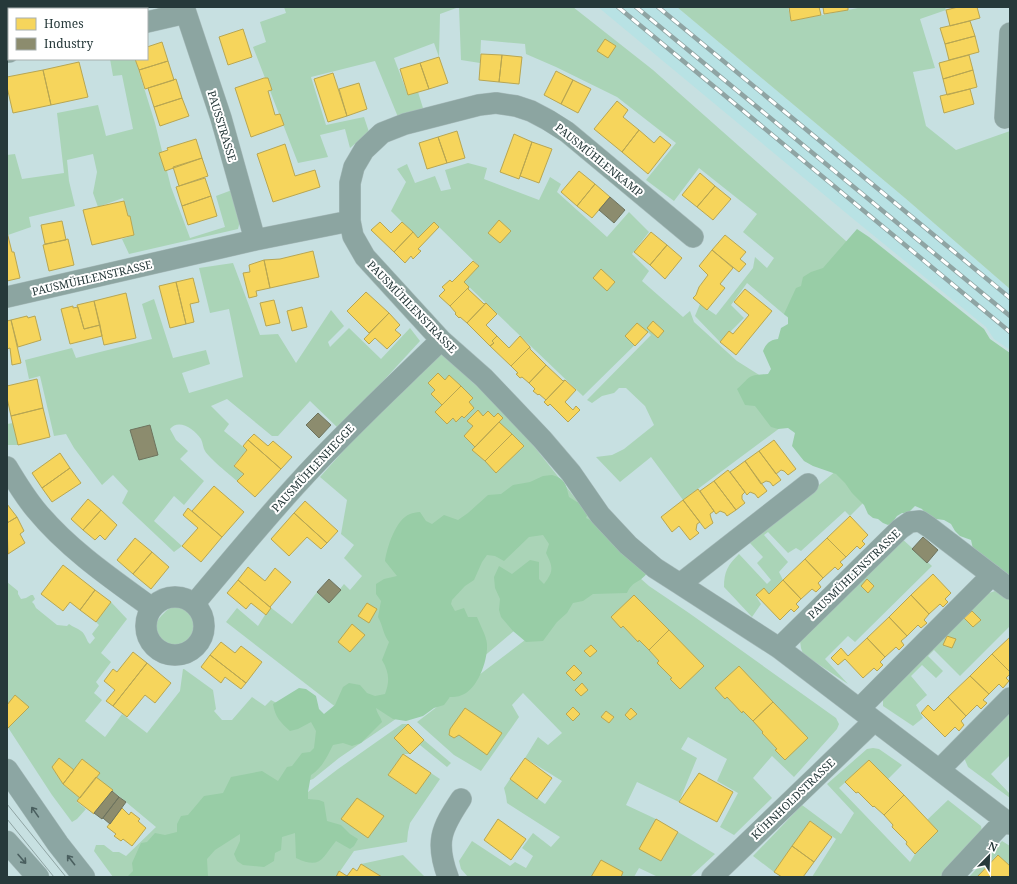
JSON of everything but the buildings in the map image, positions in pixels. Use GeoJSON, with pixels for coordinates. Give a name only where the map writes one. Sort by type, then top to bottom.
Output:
{"type":"FeatureCollection","features":[{"type":"Feature","properties":{"kind":"main road"},"geometry":{"type":"LineString","coordinates":[[7,770],[58,844],[84,877]]}},
{"type":"Feature","properties":{"kind":"main road"},"geometry":{"type":"LineString","coordinates":[[7,842],[38,877]]}},
{"type":"Feature","properties":{"kind":"street","name":"PAUSSTRASSE"},"geometry":{"type":"LineString","coordinates":[[148,22],[185,10],[221,118],[255,240]]}},
{"type":"Feature","properties":{"kind":"street"},"geometry":{"type":"LineString","coordinates":[[1005,118],[1010,33]]}},
{"type":"Feature","properties":{"kind":"street","name":"PAUSMÜHLENKAMP"},"geometry":{"type":"LineString","coordinates":[[350,221],[350,183],[354,167],[364,150],[382,133],[405,124],[479,104],[496,103],[516,106],[531,111],[567,132],[693,237]]}},
{"type":"Feature","properties":{"kind":"street","name":"PAUSMÜHLENSTRASSE"},"geometry":{"type":"LineString","coordinates":[[7,297],[255,240],[350,221],[353,236],[365,257],[441,340],[484,378],[542,439],[571,473],[600,515],[628,545],[655,568],[779,648],[1008,822]]}},
{"type":"Feature","properties":{"kind":"street","name":"PAUSMÜHLENHEGGE"},"geometry":{"type":"LineString","coordinates":[[194,604],[317,462],[441,340]]}},
{"type":"Feature","properties":{"kind":"street"},"geometry":{"type":"LineString","coordinates":[[7,467],[36,509],[57,533],[152,608]]}},
{"type":"Feature","properties":{"kind":"street"},"geometry":{"type":"LineString","coordinates":[[680,584],[808,484]]}},
{"type":"Feature","properties":{"kind":"street","name":"PAUSMÜHLENSTRASSE"},"geometry":{"type":"LineString","coordinates":[[779,648],[889,538],[910,522],[920,521],[1010,589]]}},
{"type":"Feature","properties":{"kind":"street"},"geometry":{"type":"LineString","coordinates":[[867,715],[992,575]]}},
{"type":"Feature","properties":{"kind":"street"},"geometry":{"type":"LineString","coordinates":[[176,597],[182,598],[194,604],[202,614],[204,624],[202,637],[192,650],[186,654],[166,654],[161,652],[150,641],[147,635],[146,626],[147,618],[152,608],[162,600],[176,597]]}},
{"type":"Feature","properties":{"kind":"street"},"geometry":{"type":"LineString","coordinates":[[939,770],[1010,698]]}},
{"type":"Feature","properties":{"kind":"street","name":"KÜHNHOLDSTRASSE"},"geometry":{"type":"LineString","coordinates":[[712,877],[867,715]]}},
{"type":"Feature","properties":{"kind":"street"},"geometry":{"type":"LineString","coordinates":[[448,877],[441,853],[441,838],[444,827],[461,800]]}},
{"type":"Feature","properties":{"kind":"street"},"geometry":{"type":"LineString","coordinates":[[952,877],[1008,822]]}},
{"type":"Feature","properties":{"kind":"shaded area"},"geometry":{"type":"Polygon","coordinates":[[[598,7],[677,7],[905,198],[1010,289],[1010,350],[994,339],[986,327],[598,7]]]}},
{"type":"Feature","properties":{"kind":"green space"},"geometry":{"type":"Polygon","coordinates":[[[7,7],[106,7],[8,8],[7,52],[7,7]]]}},
{"type":"Feature","properties":{"kind":"green space"},"geometry":{"type":"Polygon","coordinates":[[[284,7],[459,7],[440,14],[439,57],[434,43],[394,58],[408,95],[418,92],[423,108],[398,117],[375,61],[311,77],[326,125],[364,117],[369,132],[350,148],[345,129],[320,135],[328,157],[298,163],[253,47],[266,42],[260,22],[286,13],[284,7]]]}},
{"type":"Feature","properties":{"kind":"green space"},"geometry":{"type":"Polygon","coordinates":[[[459,7],[573,7],[653,70],[864,257],[805,332],[747,283],[731,305],[744,318],[720,342],[695,316],[700,304],[716,315],[753,268],[755,257],[767,268],[774,258],[743,232],[757,214],[699,168],[674,201],[646,180],[676,143],[617,97],[526,54],[525,44],[481,40],[480,63],[461,60],[459,7]]]}},
{"type":"Feature","properties":{"kind":"green space"},"geometry":{"type":"Polygon","coordinates":[[[677,7],[788,7],[791,21],[863,7],[945,7],[946,10],[920,19],[935,68],[913,72],[926,126],[956,150],[1010,131],[1010,289],[905,198],[677,7]]]}},
{"type":"Feature","properties":{"kind":"green space"},"geometry":{"type":"Polygon","coordinates":[[[110,60],[135,60],[155,123],[171,187],[190,238],[225,227],[216,196],[232,190],[240,221],[238,229],[129,254],[122,239],[134,235],[123,198],[98,207],[93,193],[97,172],[93,154],[67,160],[69,181],[75,206],[29,217],[31,227],[8,235],[7,155],[15,154],[22,179],[64,173],[57,113],[98,105],[106,136],[133,129],[122,75],[113,76],[110,60]]]}},
{"type":"Feature","properties":{"kind":"green space"},"geometry":{"type":"Polygon","coordinates":[[[468,163],[487,168],[484,179],[539,200],[550,177],[561,184],[557,192],[607,237],[629,212],[649,232],[632,254],[649,271],[642,281],[683,317],[690,311],[694,322],[737,361],[772,383],[792,419],[683,500],[651,457],[620,482],[596,457],[612,455],[624,449],[654,425],[645,406],[626,388],[619,388],[614,393],[602,396],[592,403],[587,400],[651,335],[648,332],[583,396],[464,282],[479,266],[434,222],[418,238],[391,211],[406,182],[397,169],[407,164],[415,183],[435,176],[441,191],[451,189],[445,170],[468,163]]]}},
{"type":"Feature","properties":{"kind":"green space"},"geometry":{"type":"Polygon","coordinates":[[[857,229],[984,329],[990,339],[1010,353],[1010,580],[973,549],[971,540],[960,536],[951,524],[944,520],[929,518],[922,509],[915,506],[908,513],[902,513],[897,516],[892,523],[888,525],[878,519],[873,518],[868,514],[864,505],[836,474],[813,466],[804,461],[792,446],[795,433],[788,428],[778,429],[771,427],[755,406],[745,405],[737,389],[752,376],[768,374],[771,369],[763,351],[768,343],[772,340],[778,339],[781,328],[788,324],[788,317],[784,314],[796,288],[801,286],[803,277],[811,272],[823,268],[857,229]]]}},
{"type":"Feature","properties":{"kind":"green space"},"geometry":{"type":"Polygon","coordinates":[[[233,263],[260,335],[278,334],[296,363],[331,310],[344,326],[328,342],[330,347],[349,328],[381,359],[410,328],[420,341],[339,429],[310,401],[278,436],[272,436],[227,399],[211,406],[229,424],[224,431],[247,450],[234,465],[244,474],[237,481],[207,454],[204,450],[201,439],[195,432],[187,426],[182,425],[174,426],[170,429],[176,440],[188,451],[180,459],[204,481],[184,505],[174,496],[154,521],[182,546],[174,552],[122,503],[128,491],[113,475],[102,485],[74,448],[66,434],[54,436],[40,376],[29,379],[25,360],[72,348],[76,358],[152,339],[142,304],[154,299],[173,358],[206,350],[210,364],[182,373],[189,393],[243,377],[229,309],[210,313],[199,268],[233,263]]]}},
{"type":"Feature","properties":{"kind":"green space"},"geometry":{"type":"Polygon","coordinates":[[[441,353],[496,404],[529,440],[587,513],[616,544],[482,658],[396,698],[337,708],[226,622],[237,608],[258,626],[270,607],[292,624],[317,592],[329,603],[344,584],[350,590],[362,576],[344,558],[354,545],[341,534],[347,500],[320,477],[370,421],[441,353]]]}},
{"type":"Feature","properties":{"kind":"green space"},"geometry":{"type":"Polygon","coordinates":[[[13,423],[18,445],[7,445],[7,424],[13,423]]]}},
{"type":"Feature","properties":{"kind":"green space"},"geometry":{"type":"Polygon","coordinates":[[[847,462],[879,487],[850,516],[845,511],[801,551],[796,548],[788,553],[768,532],[764,535],[788,562],[779,572],[783,580],[769,594],[764,588],[756,596],[761,604],[752,617],[724,587],[726,572],[729,565],[739,554],[767,584],[771,580],[757,563],[763,557],[749,542],[847,462]]]}},
{"type":"Feature","properties":{"kind":"green space"},"geometry":{"type":"Polygon","coordinates":[[[552,475],[560,478],[565,483],[569,497],[577,502],[584,501],[590,508],[586,518],[592,521],[647,573],[629,589],[627,593],[593,594],[583,601],[573,603],[567,613],[557,622],[543,641],[526,642],[513,631],[501,617],[499,610],[500,599],[495,588],[494,577],[499,566],[512,574],[530,560],[539,562],[539,579],[544,584],[551,572],[550,562],[546,553],[549,544],[543,535],[529,537],[504,561],[495,556],[487,555],[482,562],[474,580],[465,586],[452,600],[451,604],[455,611],[464,608],[468,617],[477,617],[487,644],[484,666],[473,687],[462,695],[450,697],[444,705],[434,708],[423,716],[406,721],[393,719],[376,708],[382,722],[361,743],[352,746],[343,743],[333,745],[321,766],[311,775],[308,799],[324,802],[327,821],[341,825],[350,834],[358,839],[354,846],[350,849],[336,841],[324,857],[311,863],[296,858],[295,833],[282,837],[281,850],[275,853],[274,861],[264,867],[243,865],[237,861],[234,854],[240,841],[240,834],[215,850],[207,859],[208,877],[127,877],[133,871],[132,863],[141,843],[147,842],[155,833],[165,835],[177,832],[177,824],[181,816],[188,815],[204,796],[223,793],[231,777],[262,771],[278,781],[287,767],[292,766],[302,753],[310,752],[314,748],[316,731],[311,722],[298,729],[290,731],[275,713],[273,704],[299,688],[306,689],[316,696],[319,709],[324,714],[335,705],[343,687],[349,683],[360,685],[367,693],[375,696],[385,694],[388,685],[388,677],[382,660],[389,642],[385,636],[378,617],[381,601],[376,594],[376,584],[384,579],[397,576],[385,561],[393,534],[400,521],[416,512],[420,512],[426,521],[432,524],[444,515],[458,520],[488,495],[501,494],[513,485],[530,482],[543,476],[552,475]]]}},
{"type":"Feature","properties":{"kind":"green space"},"geometry":{"type":"Polygon","coordinates":[[[900,537],[932,566],[855,642],[848,636],[825,659],[848,684],[803,654],[800,641],[900,537]]]}},
{"type":"Feature","properties":{"kind":"green space"},"geometry":{"type":"Polygon","coordinates":[[[622,562],[649,586],[836,718],[839,724],[837,729],[794,777],[772,756],[753,778],[772,798],[734,835],[720,827],[738,793],[717,781],[727,759],[688,737],[681,749],[697,758],[679,802],[637,782],[626,805],[656,819],[640,849],[661,861],[678,832],[715,854],[690,877],[658,877],[639,868],[634,877],[468,877],[461,869],[459,861],[472,841],[510,866],[515,862],[526,868],[533,856],[522,848],[533,833],[551,847],[560,837],[507,803],[504,788],[510,779],[545,804],[562,781],[525,758],[538,737],[548,745],[562,733],[523,693],[512,705],[519,717],[481,771],[454,755],[417,722],[525,640],[622,562]]]}},
{"type":"Feature","properties":{"kind":"green space"},"geometry":{"type":"Polygon","coordinates":[[[7,582],[18,591],[21,599],[33,595],[35,599],[32,602],[36,608],[57,625],[67,626],[69,624],[83,632],[90,644],[95,638],[92,634],[99,625],[96,622],[111,602],[127,619],[101,653],[111,662],[96,682],[99,686],[94,693],[102,700],[85,721],[105,737],[122,714],[147,733],[180,691],[183,669],[213,690],[216,709],[214,711],[222,720],[232,720],[252,697],[265,706],[271,700],[331,732],[376,704],[406,712],[339,758],[313,779],[290,787],[138,877],[113,877],[94,851],[96,845],[104,845],[113,852],[119,852],[126,856],[156,827],[96,777],[82,759],[74,770],[59,759],[52,767],[63,784],[80,798],[77,802],[86,809],[77,819],[72,822],[52,795],[7,726],[7,582]]]}},
{"type":"Feature","properties":{"kind":"green space"},"geometry":{"type":"Polygon","coordinates":[[[995,591],[1010,600],[1010,626],[960,676],[934,650],[928,656],[943,671],[936,678],[922,665],[911,676],[927,695],[916,705],[923,718],[913,726],[883,706],[884,695],[986,594],[995,591]]]}},
{"type":"Feature","properties":{"kind":"green space"},"geometry":{"type":"Polygon","coordinates":[[[177,604],[194,615],[198,621],[198,624],[190,638],[183,645],[174,648],[169,646],[159,637],[154,629],[161,616],[177,604]]]}},
{"type":"Feature","properties":{"kind":"green space"},"geometry":{"type":"Polygon","coordinates":[[[1010,709],[1010,755],[991,774],[1010,794],[1010,798],[968,767],[964,755],[1010,709]]]}},
{"type":"Feature","properties":{"kind":"green space"},"geometry":{"type":"Polygon","coordinates":[[[402,724],[408,724],[451,763],[447,767],[420,745],[410,754],[403,754],[388,775],[415,794],[431,773],[440,779],[410,823],[407,842],[354,851],[336,877],[150,877],[308,792],[402,724]]]}},
{"type":"Feature","properties":{"kind":"green space"},"geometry":{"type":"Polygon","coordinates":[[[867,749],[879,749],[902,765],[888,779],[869,760],[839,788],[910,862],[915,854],[938,831],[927,820],[948,800],[981,826],[982,831],[942,877],[812,877],[836,839],[810,821],[774,872],[753,856],[802,805],[841,834],[854,813],[827,784],[867,749]]]}},
{"type":"Feature","properties":{"kind":"green space"},"geometry":{"type":"Polygon","coordinates":[[[1002,841],[1010,846],[1010,866],[997,855],[977,877],[969,877],[1002,841]]]}},
{"type":"Feature","properties":{"kind":"green space"},"geometry":{"type":"Polygon","coordinates":[[[403,855],[425,877],[382,877],[361,864],[403,855]]]}},
{"type":"Feature","properties":{"kind":"tram line"},"geometry":{"type":"LineString","coordinates":[[7,804],[66,877]]}},
{"type":"Feature","properties":{"kind":"tram line"},"geometry":{"type":"LineString","coordinates":[[7,819],[54,877]]}},
{"type":"Feature","properties":{"kind":"railway"},"geometry":{"type":"LineString","coordinates":[[618,7],[1010,332]]}},
{"type":"Feature","properties":{"kind":"railway"},"geometry":{"type":"LineString","coordinates":[[636,7],[1010,316]]}},
{"type":"Feature","properties":{"kind":"railway"},"geometry":{"type":"LineString","coordinates":[[658,7],[1010,298]]}}]}
